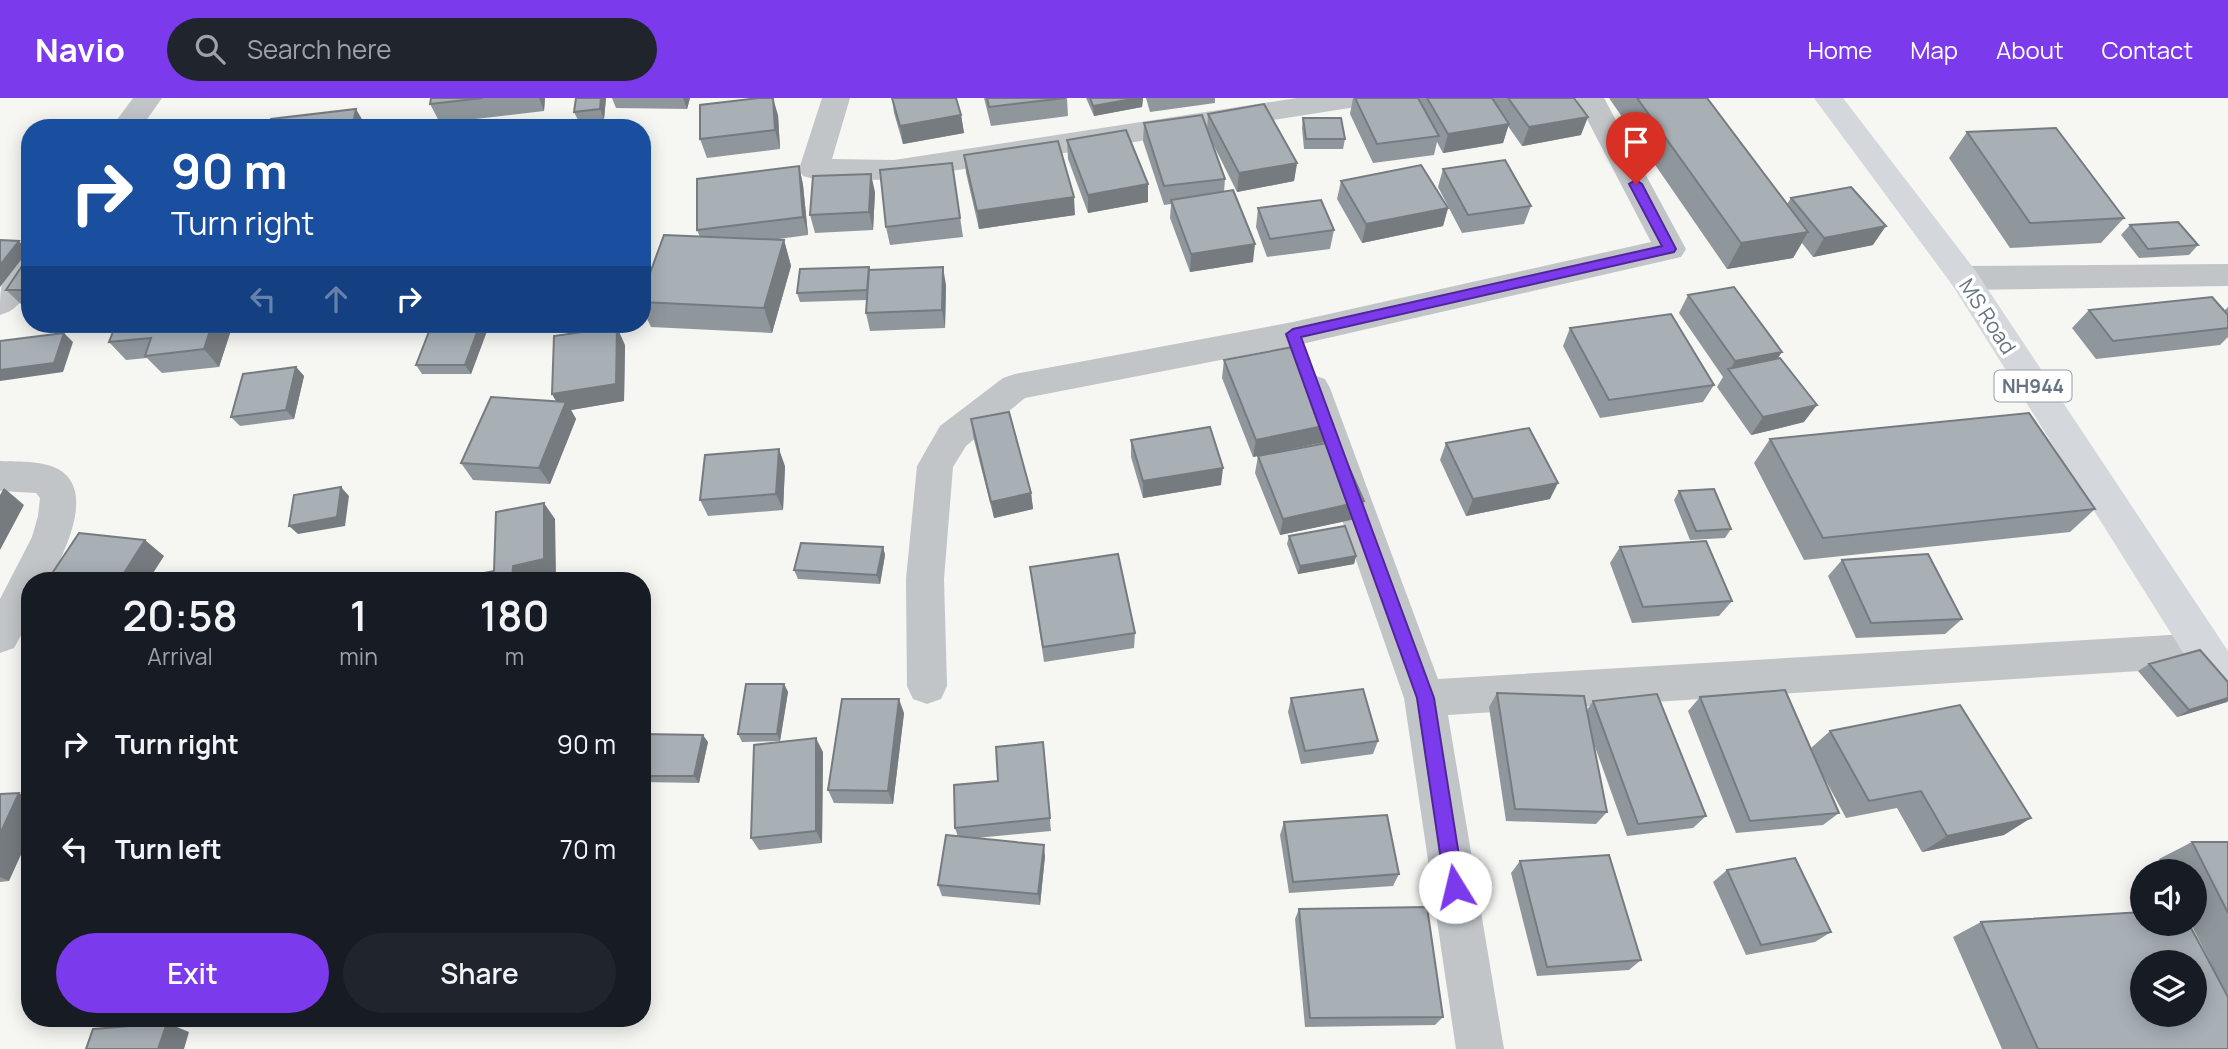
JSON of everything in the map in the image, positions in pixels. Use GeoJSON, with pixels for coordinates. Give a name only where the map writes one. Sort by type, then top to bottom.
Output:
{"type":"FeatureCollection","features":[{"type":"Feature","properties":{"kind":"highway","name":"MS Road"},"geometry":{"type":"LineString","coordinates":[[1828,98],[1964,278],[2216,666]]}},
{"type":"Feature","properties":{"kind":"street"},"geometry":{"type":"LineString","coordinates":[[133,119],[148,98]]}},
{"type":"Feature","properties":{"kind":"street"},"geometry":{"type":"LineString","coordinates":[[835,98],[814,169],[894,170],[1356,98]]}},
{"type":"Feature","properties":{"kind":"street"},"geometry":{"type":"LineString","coordinates":[[927,686],[925,579],[935,466],[953,436],[1015,387],[1293,334],[1670,249],[1590,98]]}},
{"type":"Feature","properties":{"kind":"street"},"geometry":{"type":"LineString","coordinates":[[0,303],[21,274]]}},
{"type":"Feature","properties":{"kind":"street"},"geometry":{"type":"LineString","coordinates":[[1964,278],[2228,275]]}},
{"type":"Feature","properties":{"kind":"street"},"geometry":{"type":"LineString","coordinates":[[1293,334],[1425,698],[1480,1049]]}},
{"type":"Feature","properties":{"kind":"street"},"geometry":{"type":"LineString","coordinates":[[0,476],[46,481],[55,486],[58,499],[57,518],[48,546],[34,572]]}},
{"type":"Feature","properties":{"kind":"street"},"geometry":{"type":"LineString","coordinates":[[0,636],[21,597]]}},
{"type":"Feature","properties":{"kind":"street"},"geometry":{"type":"LineString","coordinates":[[1425,698],[2216,666]]}},
{"type":"Feature","properties":{"kind":"building"},"geometry":{"type":"Polygon","coordinates":[[[431,98],[483,98],[430,104],[431,98]]]}},
{"type":"Feature","properties":{"kind":"building"},"geometry":{"type":"Polygon","coordinates":[[[576,98],[601,98],[600,109],[574,112],[576,98]]]}},
{"type":"Feature","properties":{"kind":"building"},"geometry":{"type":"Polygon","coordinates":[[[773,98],[775,130],[700,139],[700,105],[773,98]]]}},
{"type":"Feature","properties":{"kind":"building"},"geometry":{"type":"Polygon","coordinates":[[[892,98],[956,98],[961,115],[900,126],[892,98]]]}},
{"type":"Feature","properties":{"kind":"building"},"geometry":{"type":"Polygon","coordinates":[[[987,98],[1065,98],[989,107],[987,98]]]}},
{"type":"Feature","properties":{"kind":"building"},"geometry":{"type":"Polygon","coordinates":[[[1090,98],[1138,98],[1093,106],[1090,98]]]}},
{"type":"Feature","properties":{"kind":"building"},"geometry":{"type":"Polygon","coordinates":[[[1355,98],[1418,98],[1439,136],[1377,144],[1355,98]]]}},
{"type":"Feature","properties":{"kind":"building"},"geometry":{"type":"Polygon","coordinates":[[[1427,98],[1492,98],[1509,124],[1448,134],[1427,98]]]}},
{"type":"Feature","properties":{"kind":"building"},"geometry":{"type":"Polygon","coordinates":[[[1508,98],[1574,98],[1588,117],[1529,127],[1508,98]]]}},
{"type":"Feature","properties":{"kind":"building"},"geometry":{"type":"Polygon","coordinates":[[[1637,98],[1707,98],[1808,232],[1741,243],[1637,98]]]}},
{"type":"Feature","properties":{"kind":"building"},"geometry":{"type":"Polygon","coordinates":[[[1264,104],[1297,163],[1239,173],[1208,114],[1264,104]]]}},
{"type":"Feature","properties":{"kind":"building"},"geometry":{"type":"Polygon","coordinates":[[[356,109],[354,119],[271,119],[356,109]]]}},
{"type":"Feature","properties":{"kind":"building"},"geometry":{"type":"Polygon","coordinates":[[[1202,115],[1225,179],[1164,186],[1144,123],[1202,115]]]}},
{"type":"Feature","properties":{"kind":"building"},"geometry":{"type":"Polygon","coordinates":[[[1303,118],[1341,118],[1345,139],[1306,139],[1303,118]]]}},
{"type":"Feature","properties":{"kind":"building"},"geometry":{"type":"Polygon","coordinates":[[[2056,128],[2124,218],[2030,223],[1967,132],[2056,128]]]}},
{"type":"Feature","properties":{"kind":"building"},"geometry":{"type":"Polygon","coordinates":[[[1126,130],[1148,184],[1088,195],[1067,140],[1126,130]]]}},
{"type":"Feature","properties":{"kind":"building"},"geometry":{"type":"Polygon","coordinates":[[[1058,141],[1074,197],[977,211],[964,155],[1058,141]]]}},
{"type":"Feature","properties":{"kind":"building"},"geometry":{"type":"Polygon","coordinates":[[[1505,160],[1531,206],[1468,215],[1443,169],[1505,160]]]}},
{"type":"Feature","properties":{"kind":"building"},"geometry":{"type":"Polygon","coordinates":[[[952,163],[960,218],[886,227],[880,170],[952,163]]]}},
{"type":"Feature","properties":{"kind":"building"},"geometry":{"type":"Polygon","coordinates":[[[1421,165],[1448,208],[1366,224],[1341,181],[1421,165]]]}},
{"type":"Feature","properties":{"kind":"building"},"geometry":{"type":"Polygon","coordinates":[[[799,166],[803,217],[697,230],[697,179],[799,166]]]}},
{"type":"Feature","properties":{"kind":"building"},"geometry":{"type":"Polygon","coordinates":[[[871,174],[869,212],[810,215],[813,176],[871,174]]]}},
{"type":"Feature","properties":{"kind":"building"},"geometry":{"type":"Polygon","coordinates":[[[1851,187],[1886,226],[1824,238],[1791,198],[1851,187]]]}},
{"type":"Feature","properties":{"kind":"building"},"geometry":{"type":"Polygon","coordinates":[[[1233,190],[1255,244],[1191,254],[1171,200],[1233,190]]]}},
{"type":"Feature","properties":{"kind":"building"},"geometry":{"type":"Polygon","coordinates":[[[1321,200],[1334,230],[1270,239],[1258,208],[1321,200]]]}},
{"type":"Feature","properties":{"kind":"building"},"geometry":{"type":"Polygon","coordinates":[[[2178,222],[2198,245],[2148,249],[2130,225],[2178,222]]]}},
{"type":"Feature","properties":{"kind":"building"},"geometry":{"type":"Polygon","coordinates":[[[664,235],[784,240],[764,308],[651,302],[651,270],[664,235]]]}},
{"type":"Feature","properties":{"kind":"building"},"geometry":{"type":"Polygon","coordinates":[[[0,240],[19,241],[0,265],[0,240]]]}},
{"type":"Feature","properties":{"kind":"building"},"geometry":{"type":"Polygon","coordinates":[[[869,267],[867,290],[797,293],[800,269],[869,267]]]}},
{"type":"Feature","properties":{"kind":"building"},"geometry":{"type":"Polygon","coordinates":[[[943,267],[942,310],[866,313],[869,270],[943,267]]]}},
{"type":"Feature","properties":{"kind":"building"},"geometry":{"type":"Polygon","coordinates":[[[21,268],[21,290],[6,290],[21,268]]]}},
{"type":"Feature","properties":{"kind":"building"},"geometry":{"type":"Polygon","coordinates":[[[1734,287],[1782,352],[1735,361],[1688,295],[1734,287]]]}},
{"type":"Feature","properties":{"kind":"building"},"geometry":{"type":"Polygon","coordinates":[[[2212,297],[2228,315],[2228,328],[2113,341],[2089,310],[2212,297]]]}},
{"type":"Feature","properties":{"kind":"building"},"geometry":{"type":"Polygon","coordinates":[[[1671,314],[1714,385],[1609,400],[1570,328],[1671,314]]]}},
{"type":"Feature","properties":{"kind":"building"},"geometry":{"type":"Polygon","coordinates":[[[64,333],[54,363],[0,370],[0,341],[64,333]]]}},
{"type":"Feature","properties":{"kind":"building"},"geometry":{"type":"Polygon","coordinates":[[[112,333],[209,333],[204,349],[145,356],[151,338],[109,342],[112,333]]]}},
{"type":"Feature","properties":{"kind":"building"},"geometry":{"type":"Polygon","coordinates":[[[428,333],[477,333],[465,365],[416,365],[428,333]]]}},
{"type":"Feature","properties":{"kind":"building"},"geometry":{"type":"Polygon","coordinates":[[[617,333],[616,384],[552,394],[554,336],[617,333]]]}},
{"type":"Feature","properties":{"kind":"building"},"geometry":{"type":"Polygon","coordinates":[[[1298,346],[1333,424],[1256,440],[1224,360],[1298,346]]]}},
{"type":"Feature","properties":{"kind":"building"},"geometry":{"type":"Polygon","coordinates":[[[1780,358],[1817,405],[1763,417],[1728,369],[1780,358]]]}},
{"type":"Feature","properties":{"kind":"building"},"geometry":{"type":"Polygon","coordinates":[[[296,367],[286,410],[231,417],[243,374],[296,367]]]}},
{"type":"Feature","properties":{"kind":"building"},"geometry":{"type":"Polygon","coordinates":[[[491,397],[566,402],[539,468],[461,463],[491,397]]]}},
{"type":"Feature","properties":{"kind":"building"},"geometry":{"type":"Polygon","coordinates":[[[1009,412],[1031,493],[991,502],[971,419],[1009,412]]]}},
{"type":"Feature","properties":{"kind":"building"},"geometry":{"type":"Polygon","coordinates":[[[2029,413],[2095,509],[1823,538],[1770,439],[2029,413]]]}},
{"type":"Feature","properties":{"kind":"building"},"geometry":{"type":"Polygon","coordinates":[[[1210,427],[1223,468],[1143,481],[1131,440],[1210,427]]]}},
{"type":"Feature","properties":{"kind":"building"},"geometry":{"type":"Polygon","coordinates":[[[1529,428],[1558,483],[1473,499],[1446,443],[1529,428]]]}},
{"type":"Feature","properties":{"kind":"building"},"geometry":{"type":"Polygon","coordinates":[[[1337,441],[1364,501],[1283,519],[1258,456],[1337,441]]]}},
{"type":"Feature","properties":{"kind":"building"},"geometry":{"type":"Polygon","coordinates":[[[779,449],[776,494],[700,500],[705,455],[779,449]]]}},
{"type":"Feature","properties":{"kind":"building"},"geometry":{"type":"Polygon","coordinates":[[[341,487],[337,517],[289,526],[294,495],[341,487]]]}},
{"type":"Feature","properties":{"kind":"building"},"geometry":{"type":"Polygon","coordinates":[[[1714,489],[1731,529],[1696,531],[1679,491],[1714,489]]]}},
{"type":"Feature","properties":{"kind":"building"},"geometry":{"type":"Polygon","coordinates":[[[544,503],[544,559],[513,566],[513,572],[489,572],[494,571],[496,512],[544,503]]]}},
{"type":"Feature","properties":{"kind":"building"},"geometry":{"type":"Polygon","coordinates":[[[1345,526],[1356,556],[1300,566],[1289,536],[1345,526]]]}},
{"type":"Feature","properties":{"kind":"building"},"geometry":{"type":"Polygon","coordinates":[[[79,533],[145,540],[125,572],[53,572],[79,533]]]}},
{"type":"Feature","properties":{"kind":"building"},"geometry":{"type":"Polygon","coordinates":[[[1706,541],[1732,601],[1643,607],[1620,547],[1706,541]]]}},
{"type":"Feature","properties":{"kind":"building"},"geometry":{"type":"Polygon","coordinates":[[[801,543],[883,547],[877,575],[794,570],[801,543]]]}},
{"type":"Feature","properties":{"kind":"building"},"geometry":{"type":"Polygon","coordinates":[[[1118,554],[1135,633],[1043,647],[1030,567],[1118,554]]]}},
{"type":"Feature","properties":{"kind":"building"},"geometry":{"type":"Polygon","coordinates":[[[1928,554],[1962,619],[1871,623],[1842,560],[1928,554]]]}},
{"type":"Feature","properties":{"kind":"building"},"geometry":{"type":"Polygon","coordinates":[[[2200,650],[2228,682],[2228,698],[2189,710],[2149,664],[2200,650]]]}},
{"type":"Feature","properties":{"kind":"building"},"geometry":{"type":"Polygon","coordinates":[[[746,684],[784,684],[777,734],[738,734],[746,684]]]}},
{"type":"Feature","properties":{"kind":"building"},"geometry":{"type":"Polygon","coordinates":[[[1363,689],[1378,741],[1305,751],[1291,698],[1363,689]]]}},
{"type":"Feature","properties":{"kind":"building"},"geometry":{"type":"Polygon","coordinates":[[[1785,690],[1839,813],[1750,821],[1700,697],[1785,690]]]}},
{"type":"Feature","properties":{"kind":"building"},"geometry":{"type":"Polygon","coordinates":[[[1497,693],[1584,696],[1607,812],[1515,809],[1497,693]]]}},
{"type":"Feature","properties":{"kind":"building"},"geometry":{"type":"Polygon","coordinates":[[[1657,694],[1706,816],[1638,824],[1593,701],[1657,694]]]}},
{"type":"Feature","properties":{"kind":"building"},"geometry":{"type":"Polygon","coordinates":[[[842,699],[899,699],[888,791],[828,790],[842,699]]]}},
{"type":"Feature","properties":{"kind":"building"},"geometry":{"type":"Polygon","coordinates":[[[1960,705],[2031,818],[1947,836],[1921,791],[1869,801],[1830,731],[1960,705]]]}},
{"type":"Feature","properties":{"kind":"building"},"geometry":{"type":"Polygon","coordinates":[[[651,734],[703,735],[694,776],[651,776],[651,734]]]}},
{"type":"Feature","properties":{"kind":"building"},"geometry":{"type":"Polygon","coordinates":[[[816,738],[816,831],[751,838],[754,745],[816,738]]]}},
{"type":"Feature","properties":{"kind":"building"},"geometry":{"type":"Polygon","coordinates":[[[1043,742],[1050,818],[955,828],[954,785],[998,781],[996,747],[1043,742]]]}},
{"type":"Feature","properties":{"kind":"building"},"geometry":{"type":"Polygon","coordinates":[[[19,793],[0,834],[0,794],[19,793]]]}},
{"type":"Feature","properties":{"kind":"building"},"geometry":{"type":"Polygon","coordinates":[[[1387,815],[1399,874],[1293,882],[1284,822],[1387,815]]]}},
{"type":"Feature","properties":{"kind":"building"},"geometry":{"type":"Polygon","coordinates":[[[946,835],[1044,845],[1038,894],[938,885],[946,835]]]}},
{"type":"Feature","properties":{"kind":"building"},"geometry":{"type":"Polygon","coordinates":[[[2192,842],[2228,842],[2228,913],[2207,872],[2207,859],[2201,859],[2192,842]]]}},
{"type":"Feature","properties":{"kind":"building"},"geometry":{"type":"Polygon","coordinates":[[[1609,855],[1641,960],[1547,967],[1520,861],[1609,855]]]}},
{"type":"Feature","properties":{"kind":"building"},"geometry":{"type":"Polygon","coordinates":[[[1795,858],[1831,932],[1761,945],[1727,870],[1795,858]]]}},
{"type":"Feature","properties":{"kind":"building"},"geometry":{"type":"Polygon","coordinates":[[[1427,907],[1443,1017],[1310,1018],[1299,909],[1427,907]]]}},
{"type":"Feature","properties":{"kind":"building"},"geometry":{"type":"Polygon","coordinates":[[[2130,913],[2130,936],[2195,936],[2203,950],[2130,950],[2130,1027],[2207,1027],[2207,958],[2228,997],[2228,1049],[2038,1049],[1981,922],[2130,913]]]}},
{"type":"Feature","properties":{"kind":"building"},"geometry":{"type":"Polygon","coordinates":[[[166,1027],[158,1049],[86,1049],[93,1029],[166,1027]]]}},
{"type":"Feature","properties":{"kind":"route"},"geometry":{"type":"LineString","coordinates":[[1455,887],[1425,698],[1293,334],[1670,249],[1636,184]]}}]}
